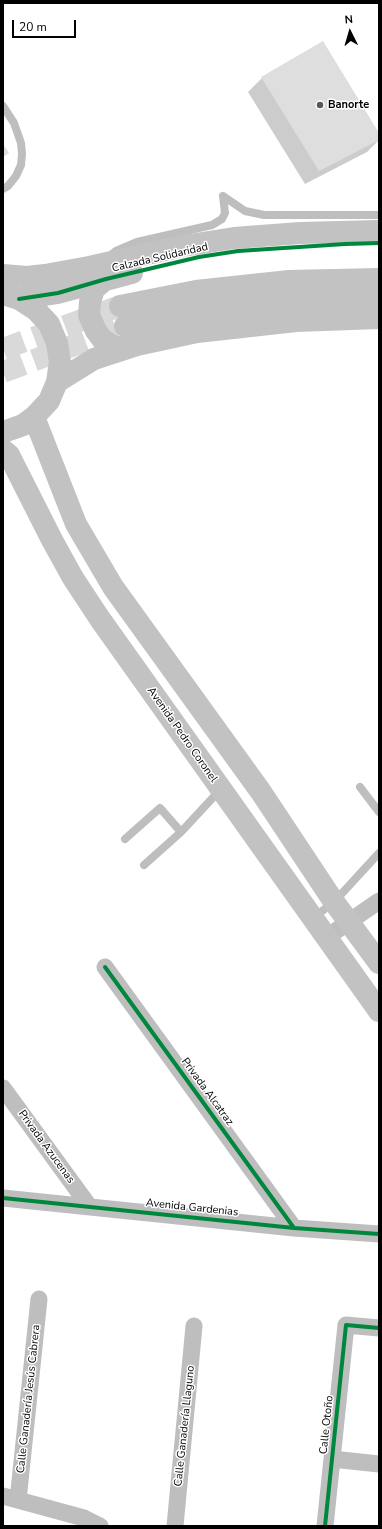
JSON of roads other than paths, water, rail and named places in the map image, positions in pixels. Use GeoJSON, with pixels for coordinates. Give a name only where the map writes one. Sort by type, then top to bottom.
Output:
{"type":"FeatureCollection","features":[{"type":"Feature","properties":{"kind":"main road"},"geometry":{"type":"LineString","coordinates":[[3,275],[27,277],[104,271],[183,246],[234,238],[300,233],[379,231]]}},
{"type":"Feature","properties":{"kind":"main road","name":"Calzada Solidaridad"},"geometry":{"type":"LineString","coordinates":[[11,296],[58,292],[104,271],[199,257],[238,252],[344,244],[379,243]]}},
{"type":"Feature","properties":{"kind":"main road"},"geometry":{"type":"LineString","coordinates":[[104,271],[94,289],[90,302],[89,315],[102,340],[113,346],[127,348]]}},
{"type":"Feature","properties":{"kind":"main road"},"geometry":{"type":"LineString","coordinates":[[379,279],[289,281],[196,291],[122,316],[170,316],[260,303],[379,300]]}},
{"type":"Feature","properties":{"kind":"main road"},"geometry":{"type":"LineString","coordinates":[[3,432],[23,425],[34,417],[49,401],[58,382],[60,362],[57,343],[49,324],[36,310],[11,296]]}},
{"type":"Feature","properties":{"kind":"main road"},"geometry":{"type":"LineString","coordinates":[[58,382],[94,359],[127,348],[197,332],[296,321],[379,318]]}},
{"type":"Feature","properties":{"kind":"main road"},"geometry":{"type":"LineString","coordinates":[[34,417],[76,524],[113,587],[257,786],[334,902],[379,963]]}},
{"type":"Feature","properties":{"kind":"main road","name":"Avenida Pedro Coronel"},"geometry":{"type":"LineString","coordinates":[[3,450],[9,454],[52,540],[73,578],[100,619],[379,1011]]}},
{"type":"Feature","properties":{"kind":"street"},"geometry":{"type":"LineString","coordinates":[[327,937],[379,901]]}},
{"type":"Feature","properties":{"kind":"street","name":"Privada Alcatraz"},"geometry":{"type":"LineString","coordinates":[[105,967],[294,1228]]}},
{"type":"Feature","properties":{"kind":"street","name":"Privada Azucenas"},"geometry":{"type":"LineString","coordinates":[[3,1088],[90,1206]]}},
{"type":"Feature","properties":{"kind":"street","name":"Avenida Gardenias"},"geometry":{"type":"LineString","coordinates":[[3,1198],[294,1228],[379,1234]]}},
{"type":"Feature","properties":{"kind":"street","name":"Calle Ganadería Jesús Cabrera"},"geometry":{"type":"LineString","coordinates":[[10,1498],[39,1299]]}},
{"type":"Feature","properties":{"kind":"street","name":"Calle Otoño"},"geometry":{"type":"LineString","coordinates":[[326,1526],[346,1325],[379,1328]]}},
{"type":"Feature","properties":{"kind":"street","name":"Calle Ganadería Llaguno"},"geometry":{"type":"LineString","coordinates":[[175,1526],[194,1326]]}},
{"type":"Feature","properties":{"kind":"street"},"geometry":{"type":"LineString","coordinates":[[332,1459],[379,1464]]}},
{"type":"Feature","properties":{"kind":"street"},"geometry":{"type":"LineString","coordinates":[[10,1498],[80,1522],[100,1526]]}},
{"type":"Feature","properties":{"kind":"lane"},"geometry":{"type":"LineString","coordinates":[[3,106],[14,123],[21,143],[22,154],[21,165],[16,176],[8,186],[3,189]]}},
{"type":"Feature","properties":{"kind":"lane"},"geometry":{"type":"LineString","coordinates":[[104,271],[116,251],[137,242],[212,225],[222,219],[225,213],[223,196],[245,211],[264,215],[379,215]]}},
{"type":"Feature","properties":{"kind":"lane"},"geometry":{"type":"LineString","coordinates":[[360,787],[379,812]]}},
{"type":"Feature","properties":{"kind":"lane"},"geometry":{"type":"LineString","coordinates":[[144,865],[181,832],[221,789]]}},
{"type":"Feature","properties":{"kind":"lane"},"geometry":{"type":"LineString","coordinates":[[125,840],[160,808],[181,832]]}},
{"type":"Feature","properties":{"kind":"lane"},"geometry":{"type":"LineString","coordinates":[[312,918],[334,902],[379,853]]}},
{"type":"Feature","properties":{"kind":"tunnel"},"geometry":{"type":"LineString","coordinates":[[3,349],[120,306]]}},
{"type":"Feature","properties":{"kind":"tunnel"},"geometry":{"type":"LineString","coordinates":[[3,372],[125,326]]}},
{"type":"Feature","properties":{"kind":"place","name":"Banorte"},"geometry":{"type":"Point","coordinates":[320,105]}}]}
